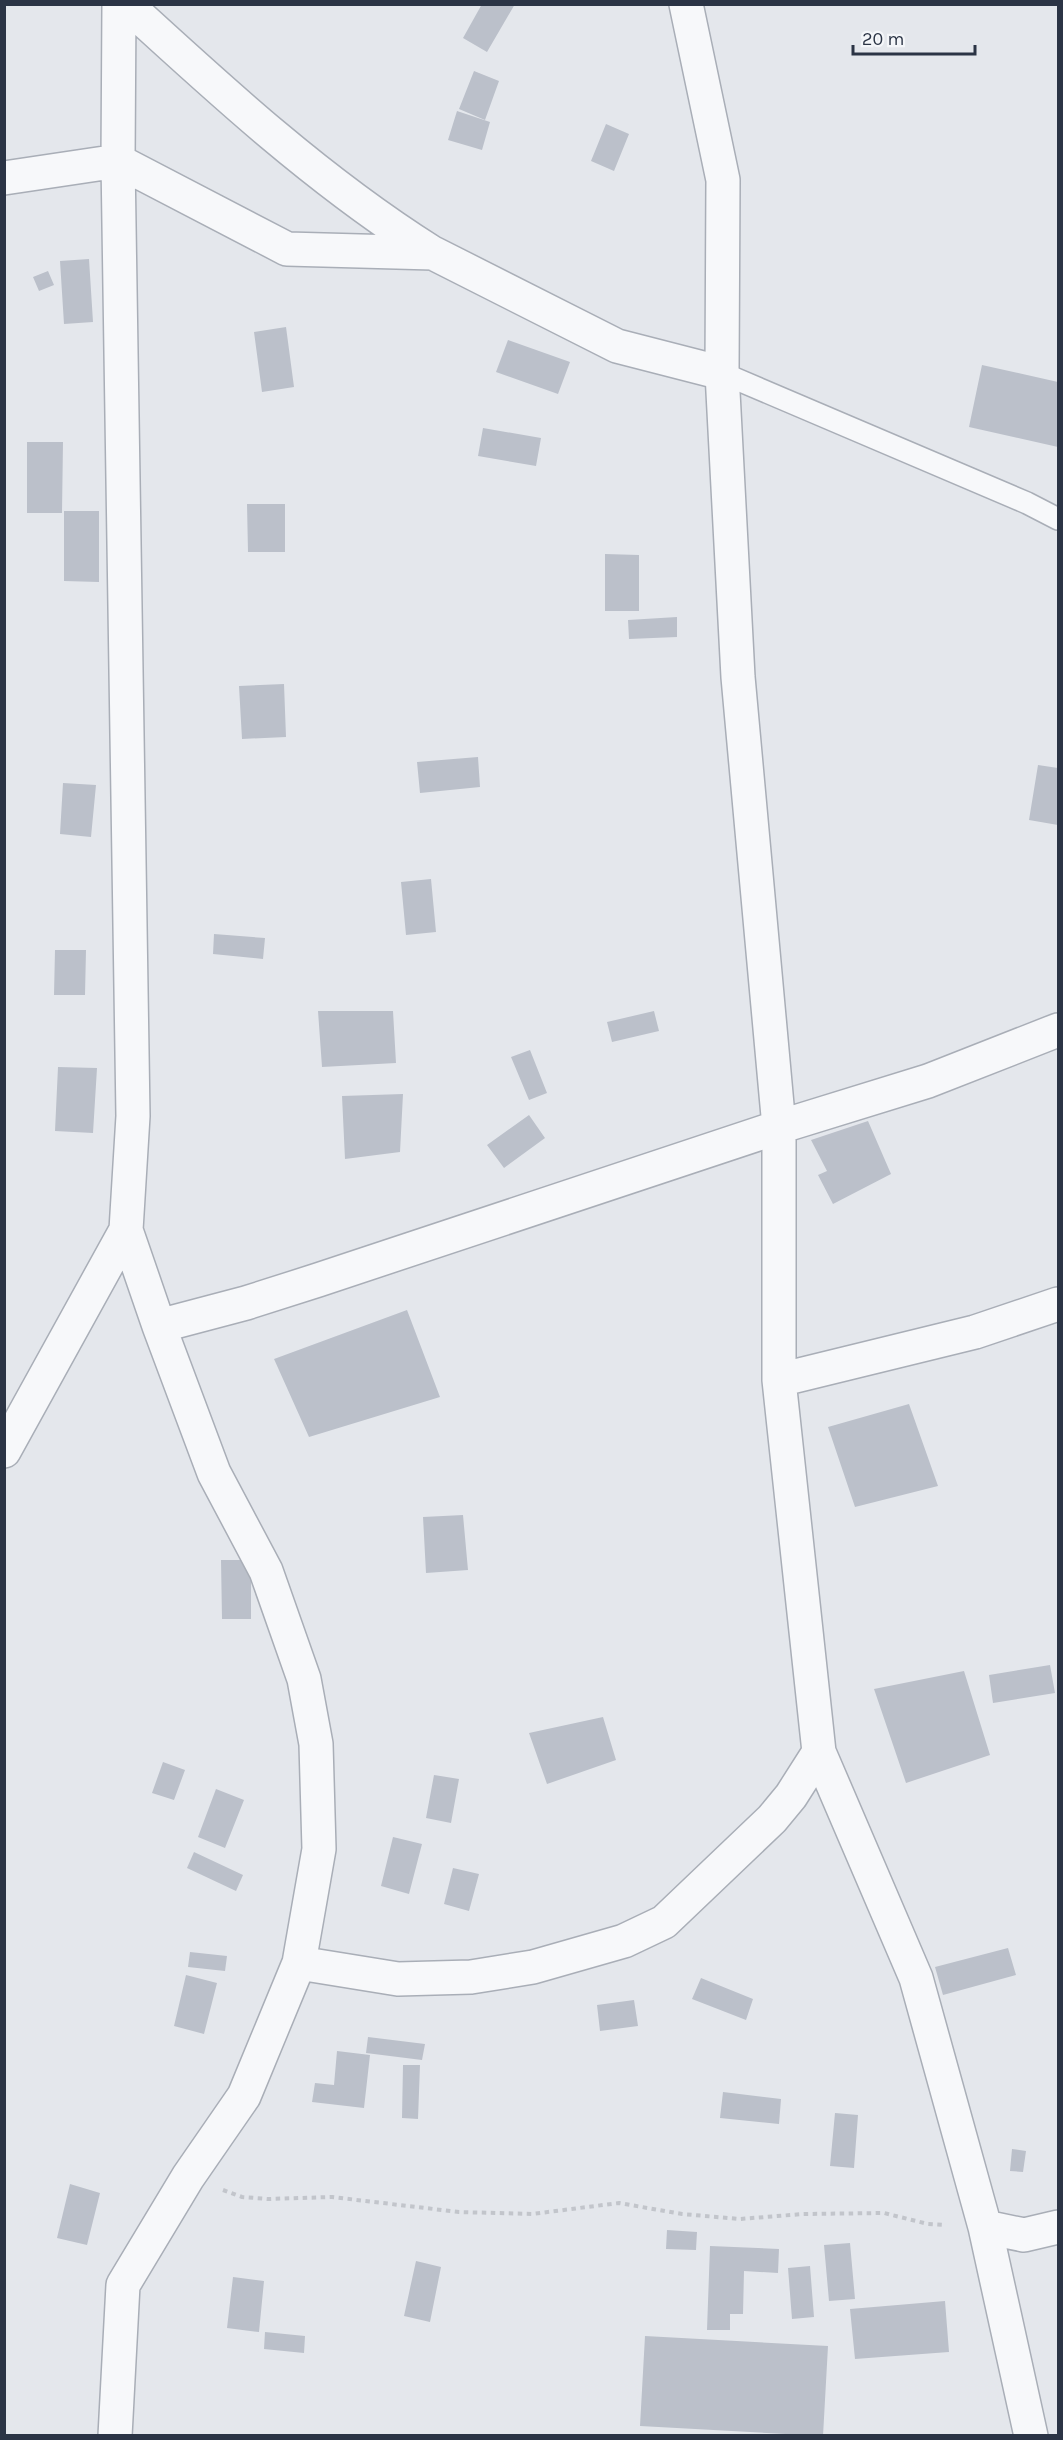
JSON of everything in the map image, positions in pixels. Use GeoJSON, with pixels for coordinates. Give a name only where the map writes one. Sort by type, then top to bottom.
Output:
{"type":"FeatureCollection","features":[{"type":"Feature","properties":{"kind":"street"},"geometry":{"type":"LineString","coordinates":[[115,2436],[123,2285],[188,2176],[244,2096],[299,1963],[319,1849],[316,1744],[304,1679],[266,1571],[214,1473],[126,1230],[133,1116],[118,161],[119,4]]}},
{"type":"Feature","properties":{"kind":"street"},"geometry":{"type":"LineString","coordinates":[[126,4],[289,150],[390,226],[433,253],[617,346],[722,374]]}},
{"type":"Feature","properties":{"kind":"street"},"geometry":{"type":"LineString","coordinates":[[686,4],[723,180],[722,374],[738,677],[779,1127],[779,1380],[819,1752],[915,1978],[985,2227],[1031,2436]]}},
{"type":"Feature","properties":{"kind":"street"},"geometry":{"type":"LineString","coordinates":[[4,178],[118,161],[287,249],[433,253]]}},
{"type":"Feature","properties":{"kind":"street"},"geometry":{"type":"LineString","coordinates":[[159,1326],[246,1303],[779,1127],[928,1081],[1059,1030]]}},
{"type":"Feature","properties":{"kind":"street"},"geometry":{"type":"LineString","coordinates":[[4,1451],[126,1230]]}},
{"type":"Feature","properties":{"kind":"street"},"geometry":{"type":"LineString","coordinates":[[779,1380],[975,1332],[1059,1304]]}},
{"type":"Feature","properties":{"kind":"street"},"geometry":{"type":"LineString","coordinates":[[299,1963],[398,1979],[471,1977],[533,1967],[624,1941],[664,1922],[751,1840],[791,1796],[819,1752]]}},
{"type":"Feature","properties":{"kind":"street"},"geometry":{"type":"LineString","coordinates":[[985,2227],[1024,2235],[1059,2227]]}},
{"type":"Feature","properties":{"kind":"lane"},"geometry":{"type":"LineString","coordinates":[[722,374],[1027,503],[1059,519]]}},
{"type":"Feature","properties":{"kind":"path"},"geometry":{"type":"LineString","coordinates":[[188,2176],[242,2196],[268,2199],[333,2198],[459,2212],[532,2214],[619,2203],[682,2214],[740,2219],[803,2214],[884,2213],[928,2224],[985,2227]]}},
{"type":"Feature","properties":{"kind":"building"},"geometry":{"type":"Polygon","coordinates":[[[482,4],[515,4],[487,52],[463,38],[482,4]]]}},
{"type":"Feature","properties":{"kind":"building"},"geometry":{"type":"Polygon","coordinates":[[[474,71],[499,81],[485,120],[459,109],[474,71]]]}},
{"type":"Feature","properties":{"kind":"building"},"geometry":{"type":"Polygon","coordinates":[[[457,111],[490,122],[482,150],[448,140],[457,111]]]}},
{"type":"Feature","properties":{"kind":"building"},"geometry":{"type":"Polygon","coordinates":[[[606,124],[629,134],[614,171],[591,161],[606,124]]]}},
{"type":"Feature","properties":{"kind":"building"},"geometry":{"type":"Polygon","coordinates":[[[89,259],[93,322],[64,324],[60,261],[89,259]]]}},
{"type":"Feature","properties":{"kind":"building"},"geometry":{"type":"Polygon","coordinates":[[[48,271],[54,285],[39,291],[33,277],[48,271]]]}},
{"type":"Feature","properties":{"kind":"building"},"geometry":{"type":"Polygon","coordinates":[[[286,327],[294,387],[262,392],[254,332],[286,327]]]}},
{"type":"Feature","properties":{"kind":"building"},"geometry":{"type":"Polygon","coordinates":[[[508,340],[570,362],[558,394],[496,372],[508,340]]]}},
{"type":"Feature","properties":{"kind":"building"},"geometry":{"type":"Polygon","coordinates":[[[982,365],[1058,382],[1058,447],[969,427],[982,365]]]}},
{"type":"Feature","properties":{"kind":"building"},"geometry":{"type":"Polygon","coordinates":[[[483,428],[541,438],[536,466],[478,456],[483,428]]]}},
{"type":"Feature","properties":{"kind":"building"},"geometry":{"type":"Polygon","coordinates":[[[27,442],[63,442],[62,513],[27,513],[27,442]]]}},
{"type":"Feature","properties":{"kind":"building"},"geometry":{"type":"Polygon","coordinates":[[[247,504],[285,504],[285,552],[248,552],[247,504]]]}},
{"type":"Feature","properties":{"kind":"building"},"geometry":{"type":"Polygon","coordinates":[[[64,511],[99,511],[99,582],[64,581],[64,511]]]}},
{"type":"Feature","properties":{"kind":"building"},"geometry":{"type":"Polygon","coordinates":[[[605,554],[639,555],[639,611],[605,611],[605,554]]]}},
{"type":"Feature","properties":{"kind":"building"},"geometry":{"type":"Polygon","coordinates":[[[677,617],[677,637],[629,639],[628,620],[677,617]]]}},
{"type":"Feature","properties":{"kind":"building"},"geometry":{"type":"Polygon","coordinates":[[[284,684],[286,737],[242,739],[239,686],[284,684]]]}},
{"type":"Feature","properties":{"kind":"building"},"geometry":{"type":"Polygon","coordinates":[[[478,757],[480,787],[420,793],[417,762],[478,757]]]}},
{"type":"Feature","properties":{"kind":"building"},"geometry":{"type":"Polygon","coordinates":[[[1038,765],[1058,768],[1058,825],[1029,820],[1038,765]]]}},
{"type":"Feature","properties":{"kind":"building"},"geometry":{"type":"Polygon","coordinates":[[[63,783],[96,785],[91,837],[60,834],[63,783]]]}},
{"type":"Feature","properties":{"kind":"building"},"geometry":{"type":"Polygon","coordinates":[[[431,879],[436,932],[406,935],[401,882],[431,879]]]}},
{"type":"Feature","properties":{"kind":"building"},"geometry":{"type":"Polygon","coordinates":[[[214,934],[265,938],[263,959],[213,954],[214,934]]]}},
{"type":"Feature","properties":{"kind":"building"},"geometry":{"type":"Polygon","coordinates":[[[55,950],[86,950],[85,995],[54,995],[55,950]]]}},
{"type":"Feature","properties":{"kind":"building"},"geometry":{"type":"Polygon","coordinates":[[[318,1011],[393,1011],[396,1063],[322,1067],[318,1011]]]}},
{"type":"Feature","properties":{"kind":"building"},"geometry":{"type":"Polygon","coordinates":[[[654,1011],[659,1031],[612,1042],[607,1022],[654,1011]]]}},
{"type":"Feature","properties":{"kind":"building"},"geometry":{"type":"Polygon","coordinates":[[[530,1050],[547,1093],[529,1100],[511,1057],[530,1050]]]}},
{"type":"Feature","properties":{"kind":"building"},"geometry":{"type":"Polygon","coordinates":[[[58,1067],[97,1068],[93,1133],[55,1131],[58,1067]]]}},
{"type":"Feature","properties":{"kind":"building"},"geometry":{"type":"Polygon","coordinates":[[[403,1094],[400,1152],[345,1159],[342,1096],[403,1094]]]}},
{"type":"Feature","properties":{"kind":"building"},"geometry":{"type":"Polygon","coordinates":[[[529,1115],[545,1138],[504,1168],[487,1145],[529,1115]]]}},
{"type":"Feature","properties":{"kind":"building"},"geometry":{"type":"Polygon","coordinates":[[[868,1121],[891,1174],[833,1204],[818,1175],[827,1171],[811,1140],[868,1121]]]}},
{"type":"Feature","properties":{"kind":"building"},"geometry":{"type":"Polygon","coordinates":[[[407,1310],[440,1397],[309,1437],[274,1359],[407,1310]]]}},
{"type":"Feature","properties":{"kind":"building"},"geometry":{"type":"Polygon","coordinates":[[[909,1404],[938,1486],[855,1507],[828,1427],[909,1404]]]}},
{"type":"Feature","properties":{"kind":"building"},"geometry":{"type":"Polygon","coordinates":[[[463,1515],[468,1570],[426,1573],[423,1517],[463,1515]]]}},
{"type":"Feature","properties":{"kind":"building"},"geometry":{"type":"Polygon","coordinates":[[[221,1560],[251,1560],[251,1619],[222,1619],[221,1560]]]}},
{"type":"Feature","properties":{"kind":"building"},"geometry":{"type":"Polygon","coordinates":[[[1050,1665],[1055,1693],[993,1703],[989,1675],[1050,1665]]]}},
{"type":"Feature","properties":{"kind":"building"},"geometry":{"type":"Polygon","coordinates":[[[964,1671],[990,1755],[906,1783],[874,1689],[964,1671]]]}},
{"type":"Feature","properties":{"kind":"building"},"geometry":{"type":"Polygon","coordinates":[[[603,1717],[616,1760],[547,1784],[529,1733],[603,1717]]]}},
{"type":"Feature","properties":{"kind":"building"},"geometry":{"type":"Polygon","coordinates":[[[163,1762],[185,1770],[174,1800],[152,1793],[163,1762]]]}},
{"type":"Feature","properties":{"kind":"building"},"geometry":{"type":"Polygon","coordinates":[[[434,1775],[459,1779],[451,1823],[426,1818],[434,1775]]]}},
{"type":"Feature","properties":{"kind":"building"},"geometry":{"type":"Polygon","coordinates":[[[216,1789],[244,1800],[225,1848],[198,1837],[216,1789]]]}},
{"type":"Feature","properties":{"kind":"building"},"geometry":{"type":"Polygon","coordinates":[[[393,1837],[422,1844],[409,1894],[381,1886],[393,1837]]]}},
{"type":"Feature","properties":{"kind":"building"},"geometry":{"type":"Polygon","coordinates":[[[194,1852],[243,1875],[236,1891],[187,1868],[194,1852]]]}},
{"type":"Feature","properties":{"kind":"building"},"geometry":{"type":"Polygon","coordinates":[[[453,1868],[479,1874],[469,1911],[444,1904],[453,1868]]]}},
{"type":"Feature","properties":{"kind":"building"},"geometry":{"type":"Polygon","coordinates":[[[1008,1948],[1016,1975],[943,1995],[935,1967],[1008,1948]]]}},
{"type":"Feature","properties":{"kind":"building"},"geometry":{"type":"Polygon","coordinates":[[[190,1952],[227,1956],[225,1971],[188,1967],[190,1952]]]}},
{"type":"Feature","properties":{"kind":"building"},"geometry":{"type":"Polygon","coordinates":[[[186,1975],[217,1983],[204,2034],[174,2026],[186,1975]]]}},
{"type":"Feature","properties":{"kind":"building"},"geometry":{"type":"Polygon","coordinates":[[[701,1978],[753,1999],[746,2020],[692,1999],[701,1978]]]}},
{"type":"Feature","properties":{"kind":"building"},"geometry":{"type":"Polygon","coordinates":[[[634,2000],[638,2026],[600,2031],[597,2005],[634,2000]]]}},
{"type":"Feature","properties":{"kind":"building"},"geometry":{"type":"Polygon","coordinates":[[[368,2037],[425,2044],[422,2060],[366,2053],[368,2037]]]}},
{"type":"Feature","properties":{"kind":"building"},"geometry":{"type":"Polygon","coordinates":[[[337,2051],[370,2055],[364,2108],[312,2102],[315,2083],[334,2085],[337,2051]]]}},
{"type":"Feature","properties":{"kind":"building"},"geometry":{"type":"Polygon","coordinates":[[[403,2065],[420,2065],[418,2119],[402,2118],[403,2065]]]}},
{"type":"Feature","properties":{"kind":"building"},"geometry":{"type":"Polygon","coordinates":[[[723,2092],[781,2099],[779,2124],[720,2118],[723,2092]]]}},
{"type":"Feature","properties":{"kind":"building"},"geometry":{"type":"Polygon","coordinates":[[[835,2113],[858,2115],[854,2168],[830,2166],[835,2113]]]}},
{"type":"Feature","properties":{"kind":"building"},"geometry":{"type":"Polygon","coordinates":[[[1012,2149],[1026,2151],[1023,2172],[1010,2171],[1012,2149]]]}},
{"type":"Feature","properties":{"kind":"building"},"geometry":{"type":"Polygon","coordinates":[[[70,2184],[100,2193],[87,2245],[57,2238],[70,2184]]]}},
{"type":"Feature","properties":{"kind":"building"},"geometry":{"type":"Polygon","coordinates":[[[667,2230],[697,2232],[696,2250],[666,2249],[667,2230]]]}},
{"type":"Feature","properties":{"kind":"building"},"geometry":{"type":"Polygon","coordinates":[[[850,2243],[855,2299],[829,2301],[824,2245],[850,2243]]]}},
{"type":"Feature","properties":{"kind":"building"},"geometry":{"type":"Polygon","coordinates":[[[710,2246],[779,2249],[778,2273],[744,2271],[743,2314],[730,2314],[730,2330],[707,2330],[710,2246]]]}},
{"type":"Feature","properties":{"kind":"building"},"geometry":{"type":"Polygon","coordinates":[[[416,2261],[441,2267],[430,2322],[404,2316],[416,2261]]]}},
{"type":"Feature","properties":{"kind":"building"},"geometry":{"type":"Polygon","coordinates":[[[810,2266],[814,2317],[792,2319],[788,2268],[810,2266]]]}},
{"type":"Feature","properties":{"kind":"building"},"geometry":{"type":"Polygon","coordinates":[[[233,2277],[264,2281],[259,2332],[227,2328],[233,2277]]]}},
{"type":"Feature","properties":{"kind":"building"},"geometry":{"type":"Polygon","coordinates":[[[945,2301],[949,2352],[855,2359],[850,2309],[945,2301]]]}},
{"type":"Feature","properties":{"kind":"building"},"geometry":{"type":"Polygon","coordinates":[[[265,2332],[305,2336],[304,2353],[264,2349],[265,2332]]]}},
{"type":"Feature","properties":{"kind":"building"},"geometry":{"type":"Polygon","coordinates":[[[645,2336],[828,2346],[823,2436],[640,2426],[645,2336]]]}}]}
